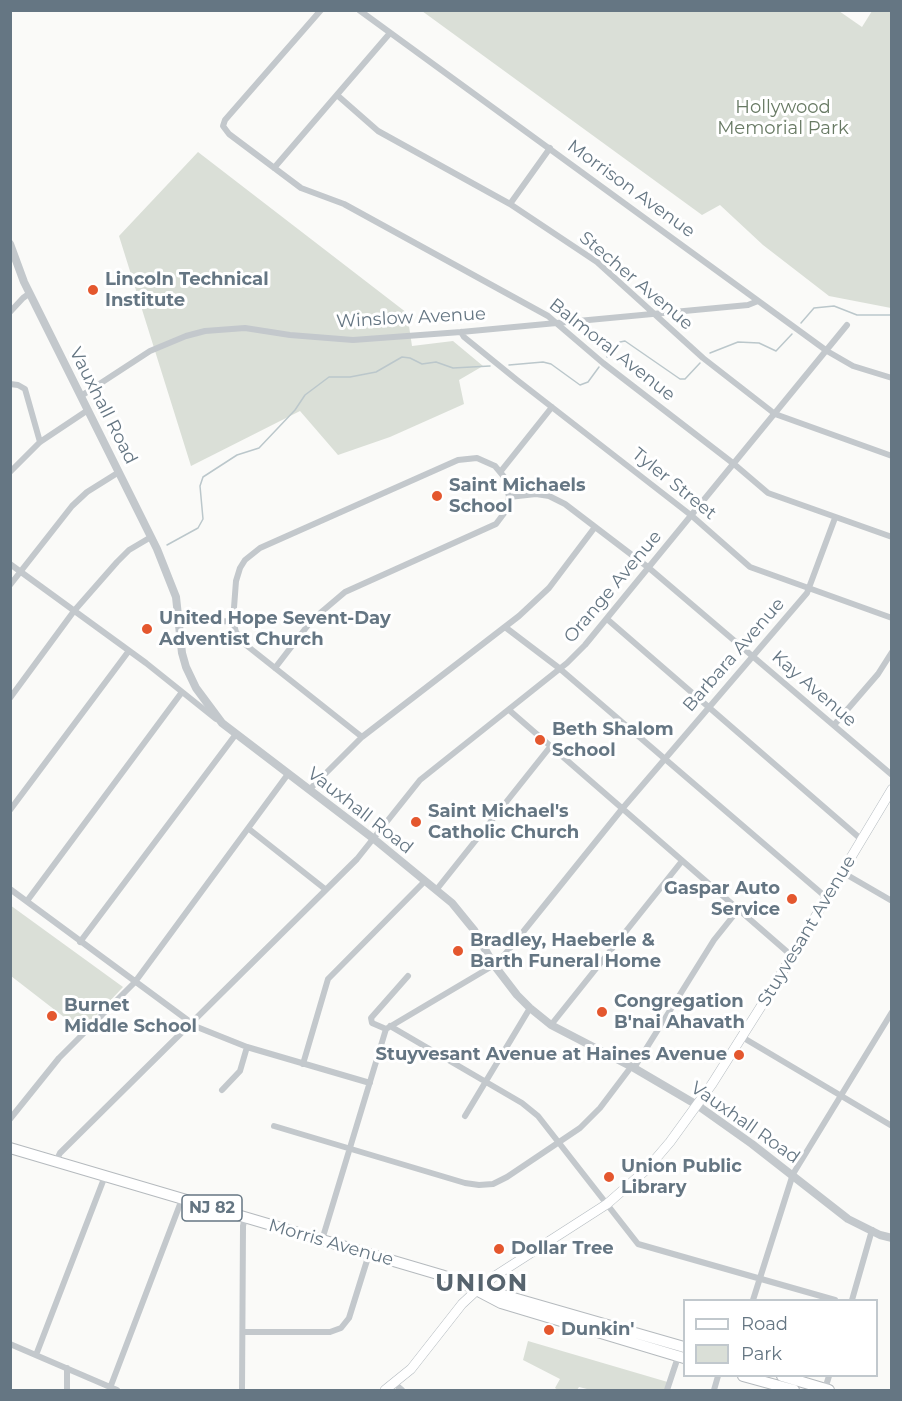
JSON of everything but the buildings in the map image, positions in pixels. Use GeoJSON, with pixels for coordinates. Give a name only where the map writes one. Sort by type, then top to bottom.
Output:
{"type":"FeatureCollection","features":[{"type":"Feature","properties":{"kind":"main road","name":"Stuyvesant Avenue"},"geometry":{"type":"LineString","coordinates":[[386,1390],[399,1387],[415,1364],[477,1290],[607,1204],[647,1169],[670,1142],[712,1084],[742,1037],[891,789]]}},
{"type":"Feature","properties":{"kind":"main road","name":"Morris Avenue"},"geometry":{"type":"LineString","coordinates":[[10,1148],[451,1278],[501,1303],[682,1352]]}},
{"type":"Feature","properties":{"kind":"main road"},"geometry":{"type":"LineString","coordinates":[[746,1377],[794,1390]]}},
{"type":"Feature","properties":{"kind":"main road"},"geometry":{"type":"LineString","coordinates":[[785,1377],[826,1390]]}},
{"type":"Feature","properties":{"kind":"street","name":"Balmoral Avenue"},"geometry":{"type":"LineString","coordinates":[[321,10],[225,120],[223,126],[230,134],[301,188],[355,209],[548,316],[603,363],[772,495],[891,537]]}},
{"type":"Feature","properties":{"kind":"street","name":"Morrison Avenue"},"geometry":{"type":"LineString","coordinates":[[359,10],[826,351],[853,366],[891,378]]}},
{"type":"Feature","properties":{"kind":"street"},"geometry":{"type":"LineString","coordinates":[[274,168],[390,33]]}},
{"type":"Feature","properties":{"kind":"street","name":"Stecher Avenue"},"geometry":{"type":"LineString","coordinates":[[337,95],[378,131],[510,204],[597,262],[703,358],[775,414],[891,456]]}},
{"type":"Feature","properties":{"kind":"street"},"geometry":{"type":"LineString","coordinates":[[510,204],[550,148]]}},
{"type":"Feature","properties":{"kind":"street","name":"Vauxhall Road"},"geometry":{"type":"LineString","coordinates":[[10,244],[30,293],[152,537],[176,597],[182,653],[186,667],[196,688],[222,723],[437,889],[468,922],[494,965],[530,1008],[551,1025],[632,1067],[697,1105],[812,1189],[848,1219],[891,1238]]}},
{"type":"Feature","properties":{"kind":"street"},"geometry":{"type":"LineString","coordinates":[[10,312],[22,298],[30,293]]}},
{"type":"Feature","properties":{"kind":"street","name":"Winslow Avenue"},"geometry":{"type":"LineString","coordinates":[[81,396],[150,351],[205,331],[245,328],[290,335],[352,340],[748,305],[758,301]]}},
{"type":"Feature","properties":{"kind":"street","name":"Orange Avenue"},"geometry":{"type":"LineString","coordinates":[[56,1161],[60,1153],[374,839],[420,780],[585,645],[847,326]]}},
{"type":"Feature","properties":{"kind":"street","name":"Tyler Street"},"geometry":{"type":"LineString","coordinates":[[461,332],[464,338],[692,516],[750,567],[891,618]]}},
{"type":"Feature","properties":{"kind":"street"},"geometry":{"type":"LineString","coordinates":[[10,384],[25,389],[40,442]]}},
{"type":"Feature","properties":{"kind":"street"},"geometry":{"type":"LineString","coordinates":[[501,471],[552,407]]}},
{"type":"Feature","properties":{"kind":"street"},"geometry":{"type":"LineString","coordinates":[[10,472],[40,442],[88,410]]}},
{"type":"Feature","properties":{"kind":"street"},"geometry":{"type":"LineString","coordinates":[[275,668],[312,620],[333,601],[359,584],[494,525],[506,512],[509,497],[508,485],[501,471],[485,460],[470,458],[458,460],[256,550],[245,560],[237,577],[233,621],[236,632],[246,645],[275,668],[362,737]]}},
{"type":"Feature","properties":{"kind":"street"},"geometry":{"type":"LineString","coordinates":[[10,585],[72,506],[87,492],[119,472]]}},
{"type":"Feature","properties":{"kind":"street","name":"Kay Avenue"},"geometry":{"type":"LineString","coordinates":[[509,497],[529,493],[549,496],[565,504],[649,568],[891,775]]}},
{"type":"Feature","properties":{"kind":"street","name":"Barbara Avenue"},"geometry":{"type":"LineString","coordinates":[[388,1028],[502,958],[665,757],[810,588],[835,518]]}},
{"type":"Feature","properties":{"kind":"street"},"geometry":{"type":"LineString","coordinates":[[309,790],[362,737],[505,627],[549,588],[595,527]]}},
{"type":"Feature","properties":{"kind":"street"},"geometry":{"type":"LineString","coordinates":[[10,698],[74,611],[123,556],[137,544],[152,537]]}},
{"type":"Feature","properties":{"kind":"street"},"geometry":{"type":"LineString","coordinates":[[10,564],[222,723]]}},
{"type":"Feature","properties":{"kind":"street"},"geometry":{"type":"LineString","coordinates":[[607,619],[862,840]]}},
{"type":"Feature","properties":{"kind":"street"},"geometry":{"type":"LineString","coordinates":[[178,622],[233,621]]}},
{"type":"Feature","properties":{"kind":"street"},"geometry":{"type":"LineString","coordinates":[[505,627],[559,668],[665,757],[827,898]]}},
{"type":"Feature","properties":{"kind":"street"},"geometry":{"type":"LineString","coordinates":[[10,810],[128,652]]}},
{"type":"Feature","properties":{"kind":"street"},"geometry":{"type":"LineString","coordinates":[[834,725],[878,674],[891,652]]}},
{"type":"Feature","properties":{"kind":"street"},"geometry":{"type":"LineString","coordinates":[[27,901],[182,692]]}},
{"type":"Feature","properties":{"kind":"street"},"geometry":{"type":"LineString","coordinates":[[508,710],[792,956]]}},
{"type":"Feature","properties":{"kind":"street"},"geometry":{"type":"LineString","coordinates":[[80,942],[236,734]]}},
{"type":"Feature","properties":{"kind":"street"},"geometry":{"type":"LineString","coordinates":[[437,889],[550,747]]}},
{"type":"Feature","properties":{"kind":"street"},"geometry":{"type":"LineString","coordinates":[[10,1119],[59,1058],[135,982],[288,774]]}},
{"type":"Feature","properties":{"kind":"street"},"geometry":{"type":"LineString","coordinates":[[249,829],[325,889]]}},
{"type":"Feature","properties":{"kind":"street"},"geometry":{"type":"LineString","coordinates":[[551,1025],[682,861]]}},
{"type":"Feature","properties":{"kind":"street"},"geometry":{"type":"LineString","coordinates":[[842,872],[891,901]]}},
{"type":"Feature","properties":{"kind":"street"},"geometry":{"type":"LineString","coordinates":[[303,1064],[328,979],[426,881]]}},
{"type":"Feature","properties":{"kind":"street"},"geometry":{"type":"LineString","coordinates":[[10,890],[190,1023],[247,1047],[370,1083]]}},
{"type":"Feature","properties":{"kind":"street"},"geometry":{"type":"LineString","coordinates":[[274,1126],[479,1185],[493,1184],[507,1178],[580,1128],[600,1108],[632,1067],[714,940],[738,910]]}},
{"type":"Feature","properties":{"kind":"street"},"geometry":{"type":"LineString","coordinates":[[408,976],[371,1018],[372,1023],[388,1028],[533,1111],[560,1142],[638,1244],[831,1299]]}},
{"type":"Feature","properties":{"kind":"street"},"geometry":{"type":"LineString","coordinates":[[465,1116],[530,1008]]}},
{"type":"Feature","properties":{"kind":"street"},"geometry":{"type":"LineString","coordinates":[[753,1299],[792,1176],[891,1012]]}},
{"type":"Feature","properties":{"kind":"street"},"geometry":{"type":"LineString","coordinates":[[322,1240],[388,1028]]}},
{"type":"Feature","properties":{"kind":"street"},"geometry":{"type":"LineString","coordinates":[[742,1037],[891,1126]]}},
{"type":"Feature","properties":{"kind":"street"},"geometry":{"type":"LineString","coordinates":[[222,1090],[240,1071],[247,1047]]}},
{"type":"Feature","properties":{"kind":"street"},"geometry":{"type":"LineString","coordinates":[[36,1355],[105,1176]]}},
{"type":"Feature","properties":{"kind":"street"},"geometry":{"type":"LineString","coordinates":[[10,1344],[114,1389],[182,1199]]}},
{"type":"Feature","properties":{"kind":"street"},"geometry":{"type":"LineString","coordinates":[[242,1390],[243,1226],[245,1217]]}},
{"type":"Feature","properties":{"kind":"street"},"geometry":{"type":"LineString","coordinates":[[852,1299],[872,1230]]}},
{"type":"Feature","properties":{"kind":"street"},"geometry":{"type":"LineString","coordinates":[[243,1332],[330,1332],[341,1328],[349,1318],[369,1254]]}},
{"type":"Feature","properties":{"kind":"street"},"geometry":{"type":"LineString","coordinates":[[667,1390],[682,1352]]}},
{"type":"Feature","properties":{"kind":"street"},"geometry":{"type":"LineString","coordinates":[[67,1368],[67,1390]]}},
{"type":"Feature","properties":{"kind":"green space","name":"Hollywood Memorial Park"},"geometry":{"type":"Polygon","coordinates":[[[422,11],[839,11],[862,27],[872,11],[891,11],[891,308],[829,296],[763,245],[720,205],[702,215],[422,11]]]}},
{"type":"Feature","properties":{"kind":"green space"},"geometry":{"type":"Polygon","coordinates":[[[198,152],[407,313],[412,346],[453,341],[483,366],[459,380],[464,404],[390,437],[338,455],[300,411],[191,466],[119,236],[198,152]]]}},
{"type":"Feature","properties":{"kind":"green space"},"geometry":{"type":"Polygon","coordinates":[[[10,905],[123,987],[82,1031],[11,976],[10,905]]]}},
{"type":"Feature","properties":{"kind":"green space"},"geometry":{"type":"Polygon","coordinates":[[[528,1341],[671,1383],[669,1390],[591,1390],[579,1387],[577,1390],[558,1390],[555,1388],[560,1379],[523,1360],[528,1341]]]}},
{"type":"Feature","properties":{"kind":"waterway"},"geometry":{"type":"LineString","coordinates":[[801,323],[814,308],[834,306],[857,315],[892,315]]}},
{"type":"Feature","properties":{"kind":"waterway"},"geometry":{"type":"LineString","coordinates":[[710,353],[738,342],[759,343],[776,351],[792,334]]}},
{"type":"Feature","properties":{"kind":"waterway"},"geometry":{"type":"LineString","coordinates":[[607,357],[620,342],[625,341],[680,379],[685,379],[700,363]]}},
{"type":"Feature","properties":{"kind":"waterway"},"geometry":{"type":"LineString","coordinates":[[167,545],[198,528],[203,519],[200,486],[203,477],[237,455],[259,448],[295,410],[305,395],[329,377],[350,377],[376,372],[402,357],[422,364],[436,362],[453,368],[490,366]]}},
{"type":"Feature","properties":{"kind":"waterway"},"geometry":{"type":"LineString","coordinates":[[509,365],[543,362],[551,364],[580,385],[588,382],[599,367]]}},
{"type":"Feature","properties":{"kind":"place","name":"Lincoln Technical Institute"},"geometry":{"type":"Point","coordinates":[93,290]}},
{"type":"Feature","properties":{"kind":"place","name":"Saint Michaels School"},"geometry":{"type":"Point","coordinates":[437,496]}},
{"type":"Feature","properties":{"kind":"place","name":"United Hope Sevent-Day Adventist Church"},"geometry":{"type":"Point","coordinates":[147,629]}},
{"type":"Feature","properties":{"kind":"place","name":"Beth Shalom School"},"geometry":{"type":"Point","coordinates":[540,740]}},
{"type":"Feature","properties":{"kind":"place","name":"Saint Michael's Catholic Church"},"geometry":{"type":"Point","coordinates":[416,822]}},
{"type":"Feature","properties":{"kind":"place","name":"Gaspar Auto Service"},"geometry":{"type":"Point","coordinates":[792,899]}},
{"type":"Feature","properties":{"kind":"place","name":"Bradley, Haeberle & Barth Funeral Home"},"geometry":{"type":"Point","coordinates":[458,951]}},
{"type":"Feature","properties":{"kind":"place","name":"Congregation B'nai Ahavath"},"geometry":{"type":"Point","coordinates":[602,1012]}},
{"type":"Feature","properties":{"kind":"place","name":"Burnet Middle School"},"geometry":{"type":"Point","coordinates":[52,1016]}},
{"type":"Feature","properties":{"kind":"place","name":"Stuyvesant Avenue at Haines Avenue"},"geometry":{"type":"Point","coordinates":[739,1055]}},
{"type":"Feature","properties":{"kind":"place","name":"Union Public Library"},"geometry":{"type":"Point","coordinates":[609,1177]}},
{"type":"Feature","properties":{"kind":"place","name":"Dollar Tree"},"geometry":{"type":"Point","coordinates":[499,1249]}},
{"type":"Feature","properties":{"kind":"place","name":"Dunkin'"},"geometry":{"type":"Point","coordinates":[549,1330]}},
{"type":"Feature","properties":{"kind":"district","name":"UNION"},"geometry":{"type":"Point","coordinates":[482,1284]}}]}
